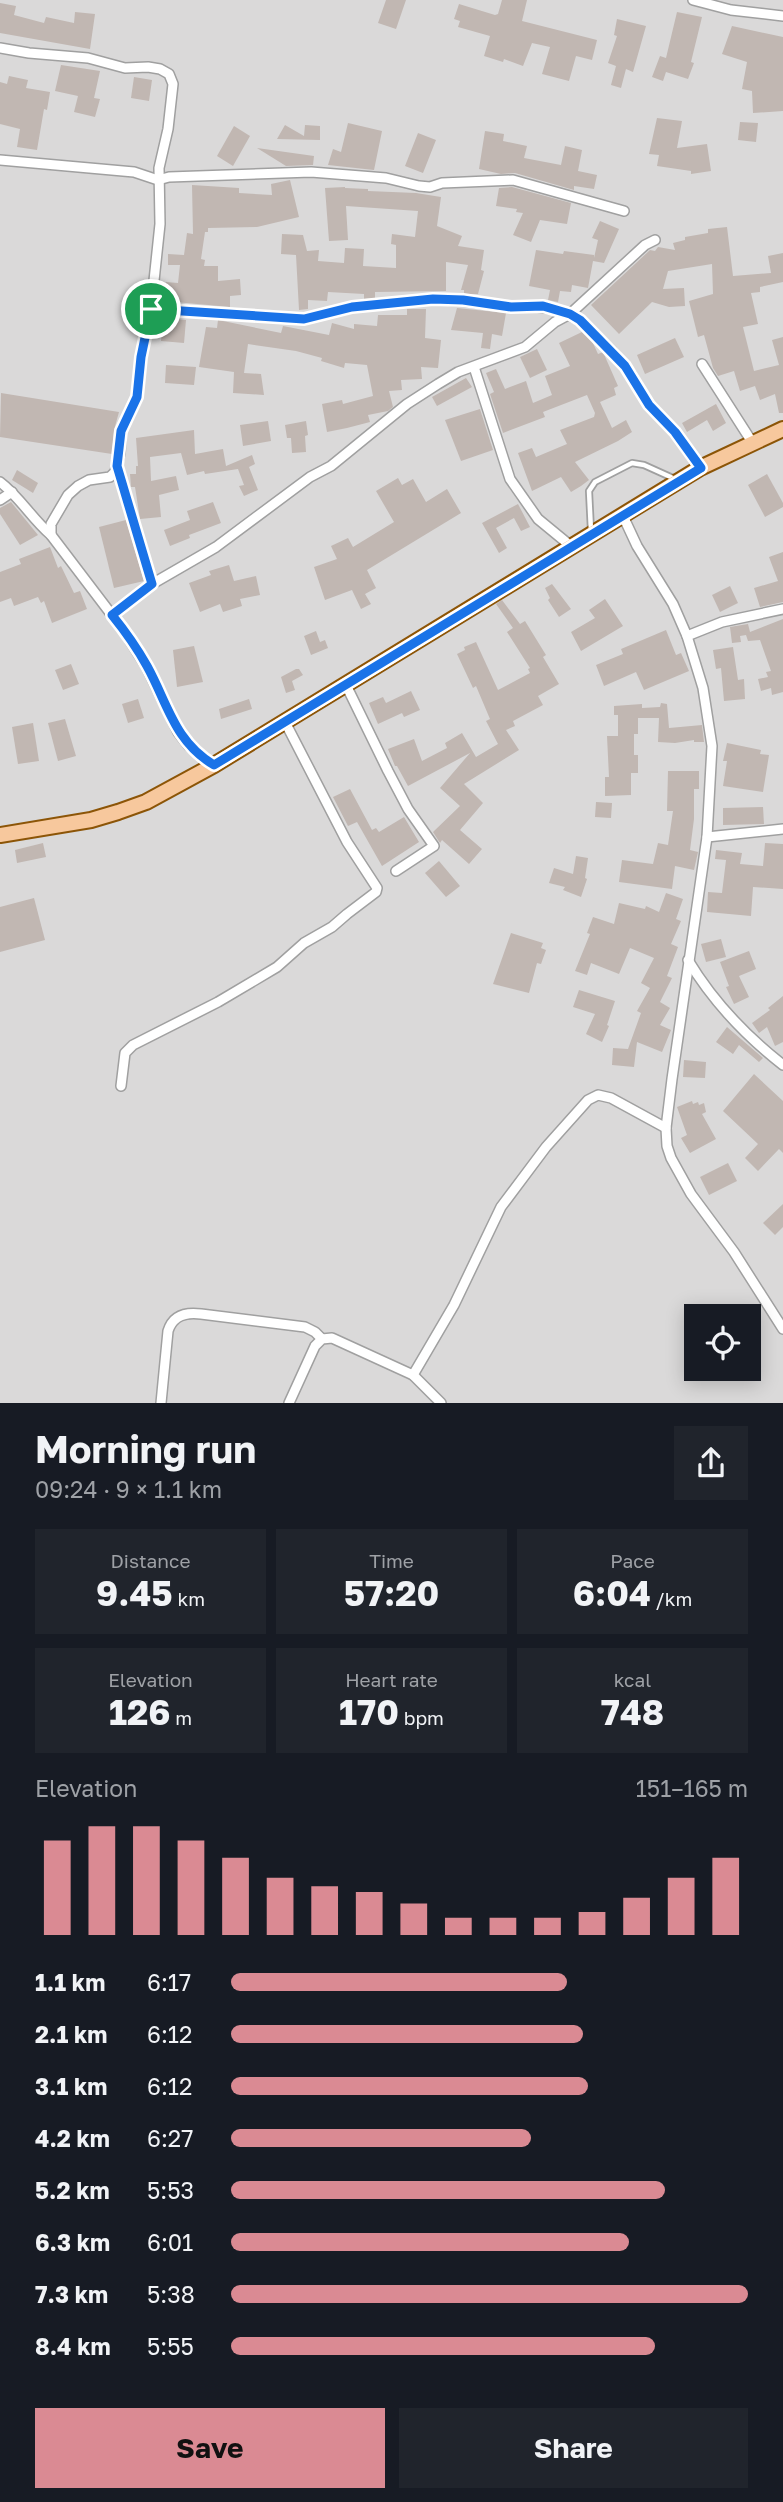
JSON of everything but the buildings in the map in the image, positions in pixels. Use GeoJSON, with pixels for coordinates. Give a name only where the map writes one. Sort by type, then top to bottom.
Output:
{"type":"FeatureCollection","features":[{"type":"Feature","properties":{"kind":"main road"},"geometry":{"type":"LineString","coordinates":[[0,835],[91,820],[146,802],[214,765],[701,468],[783,429]]}},
{"type":"Feature","properties":{"kind":"street"},"geometry":{"type":"LineString","coordinates":[[693,0],[731,10],[783,16]]}},
{"type":"Feature","properties":{"kind":"street"},"geometry":{"type":"LineString","coordinates":[[0,48],[88,58],[125,68],[160,69],[169,74],[173,83],[168,129],[161,152],[158,180],[160,224],[151,309],[141,357],[137,397],[121,431],[117,466],[113,475],[89,480],[68,495],[51,524],[51,535]]}},
{"type":"Feature","properties":{"kind":"street"},"geometry":{"type":"LineString","coordinates":[[0,160],[134,173],[158,180],[169,177],[292,172],[374,176],[430,187],[442,183],[513,180],[624,211]]}},
{"type":"Feature","properties":{"kind":"street"},"geometry":{"type":"LineString","coordinates":[[112,615],[152,584],[216,547],[310,477],[331,466],[427,390],[458,372],[525,347],[555,322],[570,314],[606,278],[645,245],[655,240]]}},
{"type":"Feature","properties":{"kind":"street"},"geometry":{"type":"LineString","coordinates":[[151,309],[304,319],[352,307],[433,299],[555,309],[580,320],[625,366],[649,405],[675,432],[701,468]]}},
{"type":"Feature","properties":{"kind":"street"},"geometry":{"type":"LineString","coordinates":[[555,309],[555,322]]}},
{"type":"Feature","properties":{"kind":"street"},"geometry":{"type":"LineString","coordinates":[[702,364],[752,442]]}},
{"type":"Feature","properties":{"kind":"street"},"geometry":{"type":"LineString","coordinates":[[474,367],[510,479],[538,519],[572,547]]}},
{"type":"Feature","properties":{"kind":"street"},"geometry":{"type":"LineString","coordinates":[[117,466],[152,584]]}},
{"type":"Feature","properties":{"kind":"street"},"geometry":{"type":"LineString","coordinates":[[0,482],[51,535],[112,615],[146,666],[178,732],[189,746],[214,765]]}},
{"type":"Feature","properties":{"kind":"street"},"geometry":{"type":"LineString","coordinates":[[0,500],[12,492]]}},
{"type":"Feature","properties":{"kind":"street"},"geometry":{"type":"LineString","coordinates":[[623,516],[636,546],[673,604],[687,636],[703,688],[712,746],[707,837],[666,1128],[667,1146],[691,1194],[734,1252],[783,1329]]}},
{"type":"Feature","properties":{"kind":"street"},"geometry":{"type":"LineString","coordinates":[[687,636],[722,622],[783,609]]}},
{"type":"Feature","properties":{"kind":"street"},"geometry":{"type":"LineString","coordinates":[[345,683],[408,809],[433,846],[396,871]]}},
{"type":"Feature","properties":{"kind":"street"},"geometry":{"type":"LineString","coordinates":[[121,1086],[125,1053],[133,1045],[218,1002],[277,967],[304,943],[332,928],[376,892],[377,888],[347,842],[284,720]]}},
{"type":"Feature","properties":{"kind":"street"},"geometry":{"type":"LineString","coordinates":[[707,837],[783,829]]}},
{"type":"Feature","properties":{"kind":"street"},"geometry":{"type":"LineString","coordinates":[[688,960],[701,981],[745,1031],[783,1065]]}},
{"type":"Feature","properties":{"kind":"street"},"geometry":{"type":"LineString","coordinates":[[412,1375],[454,1305],[501,1208],[546,1147],[588,1100],[598,1096],[611,1098],[666,1128]]}},
{"type":"Feature","properties":{"kind":"street"},"geometry":{"type":"LineString","coordinates":[[161,1403],[168,1331],[170,1323],[179,1316],[188,1313],[201,1314],[305,1327],[322,1339]]}},
{"type":"Feature","properties":{"kind":"street"},"geometry":{"type":"LineString","coordinates":[[289,1403],[315,1346],[322,1339],[332,1338],[412,1375],[441,1403]]}},
{"type":"Feature","properties":{"kind":"lane"},"geometry":{"type":"LineString","coordinates":[[591,535],[589,491],[594,482],[632,463],[644,465],[679,481]]}},
{"type":"Feature","properties":{"kind":"shaded area"},"geometry":{"type":"Polygon","coordinates":[[[0,0],[783,0],[783,1403],[0,1403],[0,0]]]}},
{"type":"Feature","properties":{"kind":"route"},"geometry":{"type":"LineString","coordinates":[[433,299],[555,309],[580,320],[612,351],[631,374],[649,405],[675,432],[701,468],[214,765],[202,758],[178,732],[146,666],[112,615],[152,584],[117,466],[121,431],[137,397],[141,357],[151,309],[304,319],[352,307],[433,299]]}}]}
